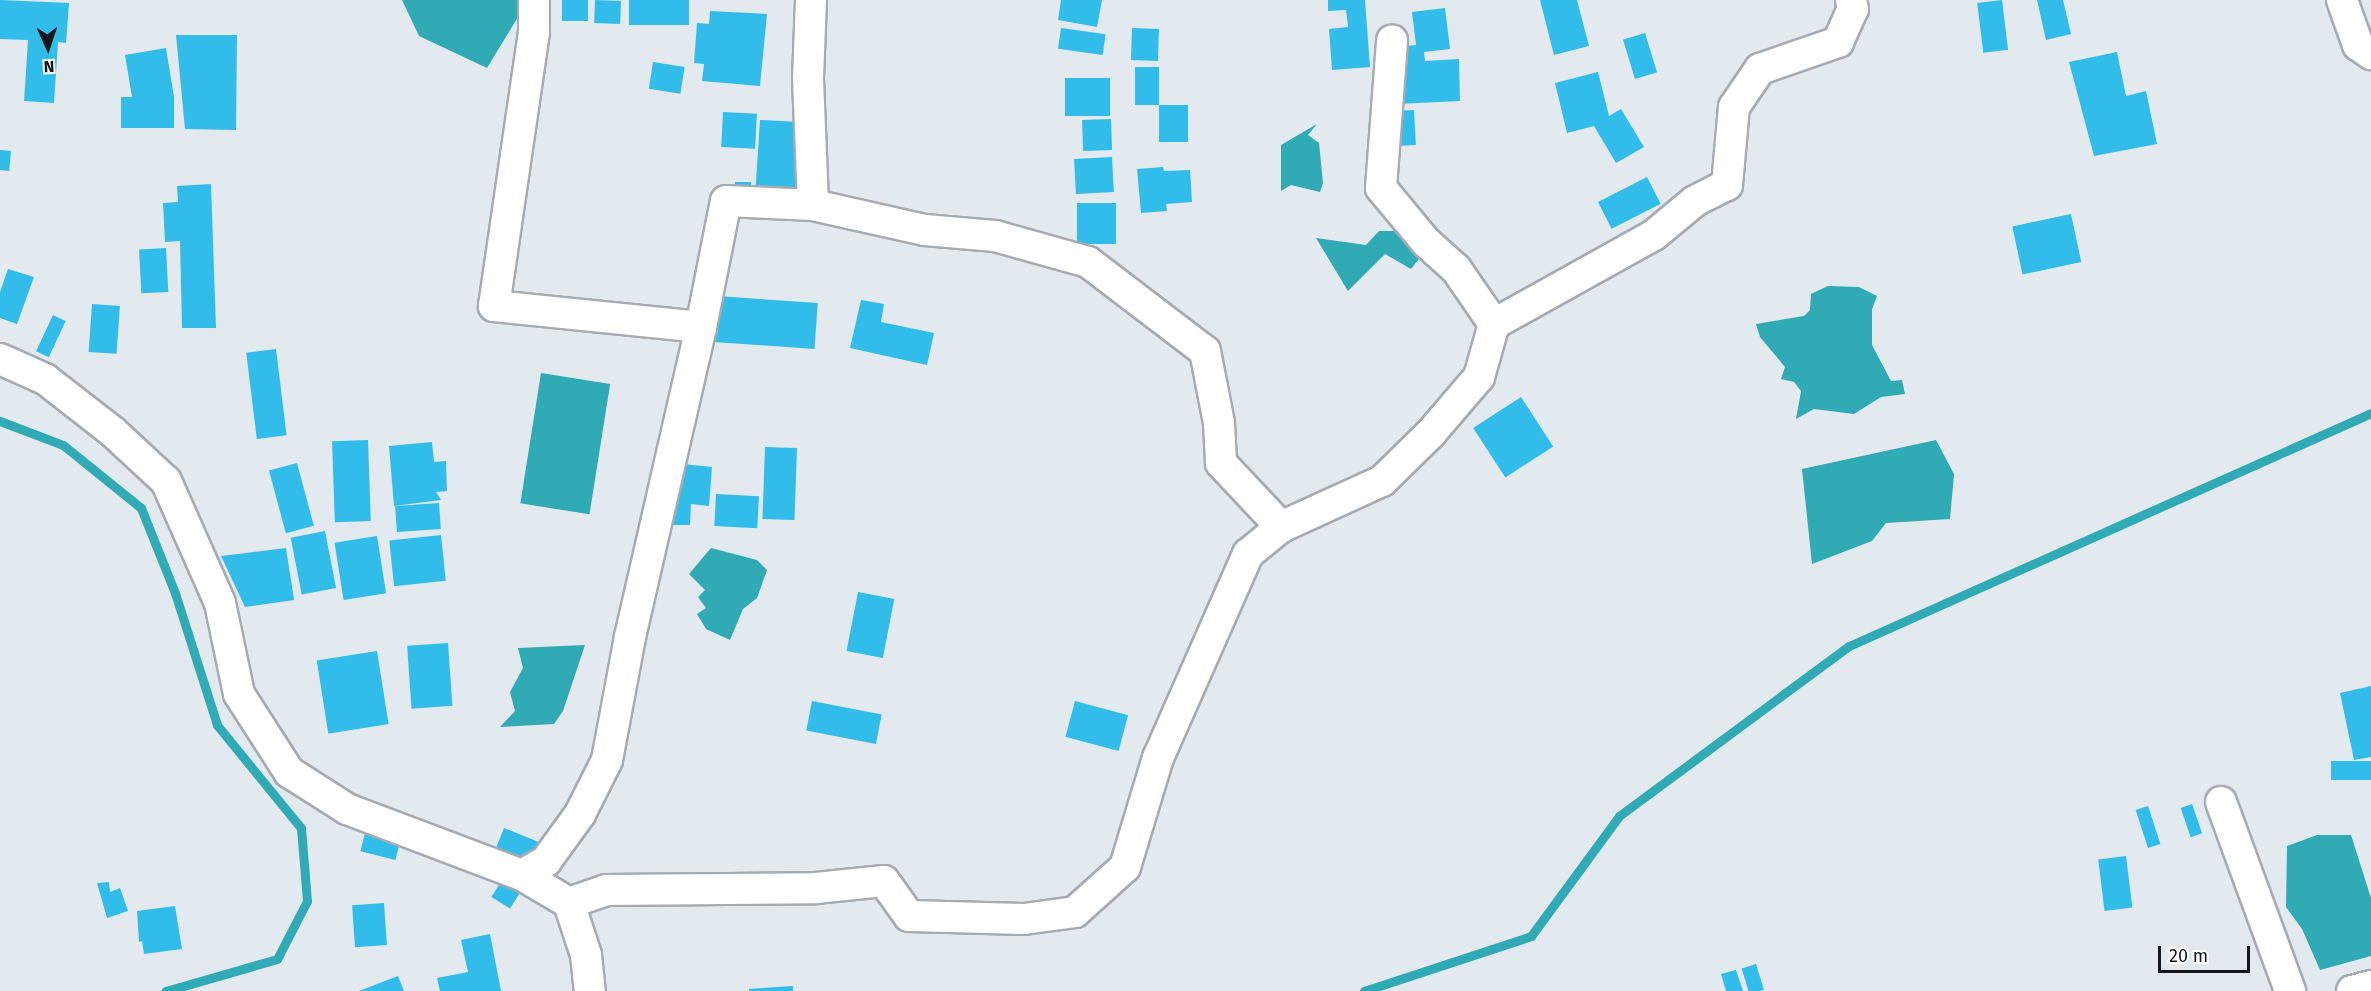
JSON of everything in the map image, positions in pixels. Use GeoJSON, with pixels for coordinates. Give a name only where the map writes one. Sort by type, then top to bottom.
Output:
{"type":"FeatureCollection","features":[{"type":"Feature","properties":{"kind":"street"},"geometry":{"type":"LineString","coordinates":[[534,0],[534,32],[494,306],[701,327]]}},
{"type":"Feature","properties":{"kind":"street"},"geometry":{"type":"LineString","coordinates":[[810,0],[808,79],[813,205]]}},
{"type":"Feature","properties":{"kind":"street"},"geometry":{"type":"LineString","coordinates":[[569,903],[606,890],[816,888],[884,881],[909,916],[1024,919],[1075,912],[1125,867],[1158,758],[1248,554],[1281,527],[1382,481],[1431,433],[1479,377],[1494,324],[1654,235],[1695,201],[1727,185],[1734,107],[1760,69],[1838,42],[1853,9],[1851,0]]}},
{"type":"Feature","properties":{"kind":"street"},"geometry":{"type":"LineString","coordinates":[[2342,0],[2358,45],[2371,54]]}},
{"type":"Feature","properties":{"kind":"street"},"geometry":{"type":"LineString","coordinates":[[1392,40],[1381,189],[1426,242],[1456,269],[1494,324]]}},
{"type":"Feature","properties":{"kind":"street"},"geometry":{"type":"LineString","coordinates":[[522,875],[546,861],[580,814],[607,760],[630,637],[701,327],[726,201],[813,205],[925,230],[995,236],[1089,262],[1205,351],[1219,423],[1221,463],[1281,527]]}},
{"type":"Feature","properties":{"kind":"street"},"geometry":{"type":"LineString","coordinates":[[0,359],[45,379],[113,432],[166,481],[220,603],[239,694],[289,772],[347,809],[522,875],[569,903],[586,955],[590,991]]}},
{"type":"Feature","properties":{"kind":"street"},"geometry":{"type":"LineString","coordinates":[[2221,802],[2290,991]]}},
{"type":"Feature","properties":{"kind":"street"},"geometry":{"type":"LineString","coordinates":[[2352,991],[2371,986]]}},
{"type":"Feature","properties":{"kind":"water"},"geometry":{"type":"Polygon","coordinates":[[[402,0],[517,0],[518,17],[487,68],[419,36],[402,0]]]}},
{"type":"Feature","properties":{"kind":"water"},"geometry":{"type":"Polygon","coordinates":[[[1317,124],[1308,135],[1319,143],[1323,183],[1320,192],[1291,185],[1281,191],[1281,145],[1317,124]]]}},
{"type":"Feature","properties":{"kind":"water"},"geometry":{"type":"Polygon","coordinates":[[[1379,231],[1399,231],[1422,255],[1411,269],[1385,254],[1348,291],[1316,238],[1366,245],[1379,231]]]}},
{"type":"Feature","properties":{"kind":"water"},"geometry":{"type":"Polygon","coordinates":[[[1828,286],[1859,287],[1877,296],[1872,309],[1872,345],[1891,381],[1902,380],[1905,394],[1881,397],[1854,414],[1814,409],[1796,419],[1801,391],[1794,382],[1781,379],[1785,367],[1760,337],[1756,324],[1804,316],[1810,310],[1811,294],[1828,286]]]}},
{"type":"Feature","properties":{"kind":"water"},"geometry":{"type":"Polygon","coordinates":[[[541,373],[610,384],[589,514],[520,503],[541,373]]]}},
{"type":"Feature","properties":{"kind":"water"},"geometry":{"type":"Polygon","coordinates":[[[1936,440],[1954,474],[1950,519],[1886,523],[1872,541],[1812,564],[1802,469],[1936,440]]]}},
{"type":"Feature","properties":{"kind":"water"},"geometry":{"type":"Polygon","coordinates":[[[711,548],[757,560],[767,570],[757,598],[743,609],[730,640],[706,629],[697,614],[706,608],[698,597],[705,590],[689,574],[711,548]]]}},
{"type":"Feature","properties":{"kind":"water"},"geometry":{"type":"Polygon","coordinates":[[[585,645],[563,711],[554,724],[500,727],[515,711],[510,692],[523,668],[518,648],[585,645]]]}},
{"type":"Feature","properties":{"kind":"water"},"geometry":{"type":"Polygon","coordinates":[[[2317,835],[2351,835],[2371,898],[2371,956],[2320,970],[2302,929],[2286,907],[2287,846],[2317,835]]]}},
{"type":"Feature","properties":{"kind":"building"},"geometry":{"type":"Polygon","coordinates":[[[0,0],[69,3],[66,43],[58,42],[54,103],[24,101],[28,40],[0,39],[0,0]]]}},
{"type":"Feature","properties":{"kind":"building"},"geometry":{"type":"Polygon","coordinates":[[[562,0],[588,0],[588,21],[562,21],[562,0]]]}},
{"type":"Feature","properties":{"kind":"building"},"geometry":{"type":"Polygon","coordinates":[[[595,0],[621,1],[620,24],[594,23],[595,0]]]}},
{"type":"Feature","properties":{"kind":"building"},"geometry":{"type":"Polygon","coordinates":[[[629,0],[689,0],[689,25],[629,25],[629,0]]]}},
{"type":"Feature","properties":{"kind":"building"},"geometry":{"type":"Polygon","coordinates":[[[1061,0],[1102,0],[1097,27],[1058,20],[1061,0]]]}},
{"type":"Feature","properties":{"kind":"building"},"geometry":{"type":"Polygon","coordinates":[[[1328,0],[1365,0],[1370,67],[1332,70],[1329,29],[1348,27],[1346,10],[1328,11],[1328,0]]]}},
{"type":"Feature","properties":{"kind":"building"},"geometry":{"type":"Polygon","coordinates":[[[1540,0],[1577,0],[1589,46],[1554,55],[1540,0]]]}},
{"type":"Feature","properties":{"kind":"building"},"geometry":{"type":"Polygon","coordinates":[[[2002,0],[2008,50],[1983,53],[1977,3],[2002,0]]]}},
{"type":"Feature","properties":{"kind":"building"},"geometry":{"type":"Polygon","coordinates":[[[2037,0],[2063,0],[2071,34],[2046,40],[2037,0]]]}},
{"type":"Feature","properties":{"kind":"building"},"geometry":{"type":"Polygon","coordinates":[[[1445,8],[1450,49],[1424,52],[1425,61],[1459,59],[1460,101],[1396,104],[1394,62],[1408,62],[1406,46],[1416,45],[1412,12],[1445,8]]]}},
{"type":"Feature","properties":{"kind":"building"},"geometry":{"type":"Polygon","coordinates":[[[710,11],[767,14],[760,86],[702,81],[704,64],[694,63],[697,23],[709,24],[710,11]]]}},
{"type":"Feature","properties":{"kind":"building"},"geometry":{"type":"Polygon","coordinates":[[[1061,28],[1106,34],[1103,55],[1058,49],[1061,28]]]}},
{"type":"Feature","properties":{"kind":"building"},"geometry":{"type":"Polygon","coordinates":[[[1132,28],[1159,29],[1158,61],[1131,60],[1132,28]]]}},
{"type":"Feature","properties":{"kind":"building"},"geometry":{"type":"Polygon","coordinates":[[[1645,33],[1657,72],[1635,79],[1623,40],[1645,33]]]}},
{"type":"Feature","properties":{"kind":"building"},"geometry":{"type":"Polygon","coordinates":[[[176,35],[237,35],[236,130],[185,129],[176,35]]]}},
{"type":"Feature","properties":{"kind":"building"},"geometry":{"type":"Polygon","coordinates":[[[166,48],[174,97],[174,128],[121,128],[121,97],[132,97],[125,55],[166,48]]]}},
{"type":"Feature","properties":{"kind":"building"},"geometry":{"type":"Polygon","coordinates":[[[2117,52],[2126,96],[2146,91],[2157,144],[2094,156],[2069,62],[2117,52]]]}},
{"type":"Feature","properties":{"kind":"building"},"geometry":{"type":"Polygon","coordinates":[[[653,62],[685,67],[680,94],[649,89],[653,62]]]}},
{"type":"Feature","properties":{"kind":"building"},"geometry":{"type":"Polygon","coordinates":[[[1135,67],[1159,67],[1159,105],[1135,105],[1135,67]]]}},
{"type":"Feature","properties":{"kind":"building"},"geometry":{"type":"Polygon","coordinates":[[[1598,72],[1609,116],[1621,109],[1644,147],[1616,163],[1594,126],[1567,133],[1555,83],[1598,72]]]}},
{"type":"Feature","properties":{"kind":"building"},"geometry":{"type":"Polygon","coordinates":[[[1065,78],[1110,78],[1110,116],[1065,116],[1065,78]]]}},
{"type":"Feature","properties":{"kind":"building"},"geometry":{"type":"Polygon","coordinates":[[[1159,105],[1188,105],[1188,142],[1159,142],[1159,105]]]}},
{"type":"Feature","properties":{"kind":"building"},"geometry":{"type":"Polygon","coordinates":[[[1414,110],[1416,145],[1395,146],[1393,111],[1414,110]]]}},
{"type":"Feature","properties":{"kind":"building"},"geometry":{"type":"Polygon","coordinates":[[[723,112],[757,114],[755,149],[721,147],[723,112]]]}},
{"type":"Feature","properties":{"kind":"building"},"geometry":{"type":"Polygon","coordinates":[[[1111,119],[1112,150],[1083,151],[1082,120],[1111,119]]]}},
{"type":"Feature","properties":{"kind":"building"},"geometry":{"type":"Polygon","coordinates":[[[760,120],[800,122],[803,197],[755,197],[760,120]]]}},
{"type":"Feature","properties":{"kind":"building"},"geometry":{"type":"Polygon","coordinates":[[[0,150],[11,151],[9,171],[0,170],[0,150]]]}},
{"type":"Feature","properties":{"kind":"building"},"geometry":{"type":"Polygon","coordinates":[[[1112,157],[1114,192],[1076,194],[1074,159],[1112,157]]]}},
{"type":"Feature","properties":{"kind":"building"},"geometry":{"type":"Polygon","coordinates":[[[1163,167],[1164,171],[1190,170],[1192,202],[1166,204],[1167,211],[1141,213],[1137,169],[1163,167]]]}},
{"type":"Feature","properties":{"kind":"building"},"geometry":{"type":"Polygon","coordinates":[[[1647,177],[1661,204],[1612,229],[1598,202],[1647,177]]]}},
{"type":"Feature","properties":{"kind":"building"},"geometry":{"type":"Polygon","coordinates":[[[735,182],[751,182],[751,198],[735,198],[735,182]]]}},
{"type":"Feature","properties":{"kind":"building"},"geometry":{"type":"Polygon","coordinates":[[[211,184],[216,328],[182,328],[180,241],[165,242],[163,203],[178,202],[177,186],[211,184]]]}},
{"type":"Feature","properties":{"kind":"building"},"geometry":{"type":"Polygon","coordinates":[[[1077,203],[1116,203],[1116,244],[1077,244],[1077,203]]]}},
{"type":"Feature","properties":{"kind":"building"},"geometry":{"type":"Polygon","coordinates":[[[2071,214],[2081,262],[2022,274],[2012,226],[2071,214]]]}},
{"type":"Feature","properties":{"kind":"building"},"geometry":{"type":"Polygon","coordinates":[[[166,248],[168,292],[141,293],[139,249],[166,248]]]}},
{"type":"Feature","properties":{"kind":"building"},"geometry":{"type":"Polygon","coordinates":[[[8,269],[34,277],[17,324],[0,318],[0,292],[8,269]]]}},
{"type":"Feature","properties":{"kind":"building"},"geometry":{"type":"Polygon","coordinates":[[[717,296],[818,303],[815,349],[714,342],[717,296]]]}},
{"type":"Feature","properties":{"kind":"building"},"geometry":{"type":"Polygon","coordinates":[[[861,300],[884,304],[881,322],[934,333],[927,365],[850,348],[861,300]]]}},
{"type":"Feature","properties":{"kind":"building"},"geometry":{"type":"Polygon","coordinates":[[[92,304],[120,306],[117,354],[89,352],[92,304]]]}},
{"type":"Feature","properties":{"kind":"building"},"geometry":{"type":"Polygon","coordinates":[[[53,315],[66,321],[49,357],[36,351],[53,315]]]}},
{"type":"Feature","properties":{"kind":"building"},"geometry":{"type":"Polygon","coordinates":[[[276,349],[287,435],[257,439],[246,353],[276,349]]]}},
{"type":"Feature","properties":{"kind":"building"},"geometry":{"type":"Polygon","coordinates":[[[1521,397],[1553,446],[1505,478],[1473,428],[1521,397]]]}},
{"type":"Feature","properties":{"kind":"building"},"geometry":{"type":"Polygon","coordinates":[[[368,440],[371,521],[335,522],[332,441],[368,440]]]}},
{"type":"Feature","properties":{"kind":"building"},"geometry":{"type":"Polygon","coordinates":[[[432,442],[434,462],[446,461],[447,491],[436,492],[441,500],[394,506],[389,446],[432,442]]]}},
{"type":"Feature","properties":{"kind":"building"},"geometry":{"type":"Polygon","coordinates":[[[765,447],[797,448],[794,520],[762,519],[765,447]]]}},
{"type":"Feature","properties":{"kind":"building"},"geometry":{"type":"Polygon","coordinates":[[[297,463],[314,526],[286,533],[269,471],[297,463]]]}},
{"type":"Feature","properties":{"kind":"building"},"geometry":{"type":"Polygon","coordinates":[[[672,463],[712,467],[709,506],[691,504],[690,525],[667,525],[672,463]]]}},
{"type":"Feature","properties":{"kind":"building"},"geometry":{"type":"Polygon","coordinates":[[[716,494],[759,496],[757,528],[714,526],[716,494]]]}},
{"type":"Feature","properties":{"kind":"building"},"geometry":{"type":"Polygon","coordinates":[[[439,503],[441,529],[397,532],[395,506],[439,503]]]}},
{"type":"Feature","properties":{"kind":"building"},"geometry":{"type":"Polygon","coordinates":[[[325,531],[336,588],[302,595],[291,538],[325,531]]]}},
{"type":"Feature","properties":{"kind":"building"},"geometry":{"type":"Polygon","coordinates":[[[441,535],[446,581],[394,586],[389,540],[441,535]]]}},
{"type":"Feature","properties":{"kind":"building"},"geometry":{"type":"Polygon","coordinates":[[[377,536],[386,593],[344,600],[335,543],[377,536]]]}},
{"type":"Feature","properties":{"kind":"building"},"geometry":{"type":"Polygon","coordinates":[[[286,548],[294,600],[245,607],[221,556],[286,548]]]}},
{"type":"Feature","properties":{"kind":"building"},"geometry":{"type":"Polygon","coordinates":[[[858,592],[894,599],[883,658],[847,651],[858,592]]]}},
{"type":"Feature","properties":{"kind":"building"},"geometry":{"type":"Polygon","coordinates":[[[448,643],[452,706],[411,709],[407,646],[448,643]]]}},
{"type":"Feature","properties":{"kind":"building"},"geometry":{"type":"Polygon","coordinates":[[[377,651],[389,724],[328,734],[317,661],[377,651]]]}},
{"type":"Feature","properties":{"kind":"building"},"geometry":{"type":"Polygon","coordinates":[[[2371,686],[2371,757],[2354,760],[2340,693],[2371,686]]]}},
{"type":"Feature","properties":{"kind":"building"},"geometry":{"type":"Polygon","coordinates":[[[812,701],[882,715],[876,744],[806,730],[812,701]]]}},
{"type":"Feature","properties":{"kind":"building"},"geometry":{"type":"Polygon","coordinates":[[[1075,701],[1128,715],[1119,751],[1065,737],[1075,701]]]}},
{"type":"Feature","properties":{"kind":"building"},"geometry":{"type":"Polygon","coordinates":[[[2331,761],[2371,761],[2371,780],[2331,780],[2331,761]]]}},
{"type":"Feature","properties":{"kind":"building"},"geometry":{"type":"Polygon","coordinates":[[[2192,804],[2202,833],[2191,837],[2181,808],[2192,804]]]}},
{"type":"Feature","properties":{"kind":"building"},"geometry":{"type":"Polygon","coordinates":[[[2148,806],[2160,844],[2148,848],[2136,810],[2148,806]]]}},
{"type":"Feature","properties":{"kind":"building"},"geometry":{"type":"Polygon","coordinates":[[[504,828],[543,844],[535,864],[496,848],[504,828]]]}},
{"type":"Feature","properties":{"kind":"building"},"geometry":{"type":"Polygon","coordinates":[[[366,829],[401,838],[395,860],[360,851],[366,829]]]}},
{"type":"Feature","properties":{"kind":"building"},"geometry":{"type":"Polygon","coordinates":[[[2126,856],[2132,908],[2105,911],[2098,859],[2126,856]]]}},
{"type":"Feature","properties":{"kind":"building"},"geometry":{"type":"Polygon","coordinates":[[[502,880],[521,892],[510,909],[491,897],[502,880]]]}},
{"type":"Feature","properties":{"kind":"building"},"geometry":{"type":"Polygon","coordinates":[[[109,882],[110,892],[120,888],[128,911],[107,918],[97,883],[109,882]]]}},
{"type":"Feature","properties":{"kind":"building"},"geometry":{"type":"Polygon","coordinates":[[[384,903],[387,945],[355,947],[352,905],[384,903]]]}},
{"type":"Feature","properties":{"kind":"building"},"geometry":{"type":"Polygon","coordinates":[[[175,906],[182,949],[144,954],[142,941],[139,942],[137,911],[175,906]]]}},
{"type":"Feature","properties":{"kind":"building"},"geometry":{"type":"Polygon","coordinates":[[[490,934],[501,991],[440,991],[437,978],[468,972],[461,940],[490,934]]]}},
{"type":"Feature","properties":{"kind":"building"},"geometry":{"type":"Polygon","coordinates":[[[1756,964],[1764,990],[1749,991],[1742,968],[1756,964]]]}},
{"type":"Feature","properties":{"kind":"building"},"geometry":{"type":"Polygon","coordinates":[[[1736,970],[1743,991],[1726,991],[1721,974],[1736,970]]]}},
{"type":"Feature","properties":{"kind":"building"},"geometry":{"type":"Polygon","coordinates":[[[398,976],[404,991],[359,991],[398,976]]]}},
{"type":"Feature","properties":{"kind":"building"},"geometry":{"type":"Polygon","coordinates":[[[793,986],[793,991],[749,991],[749,989],[793,986]]]}},
{"type":"Feature","properties":{"kind":"waterway"},"geometry":{"type":"LineString","coordinates":[[1364,991],[1531,936],[1619,816],[1849,646],[2371,413]]}},
{"type":"Feature","properties":{"kind":"waterway"},"geometry":{"type":"LineString","coordinates":[[0,421],[63,445],[141,508],[175,593],[217,725],[301,828],[307,901],[277,959],[166,991]]}}]}
